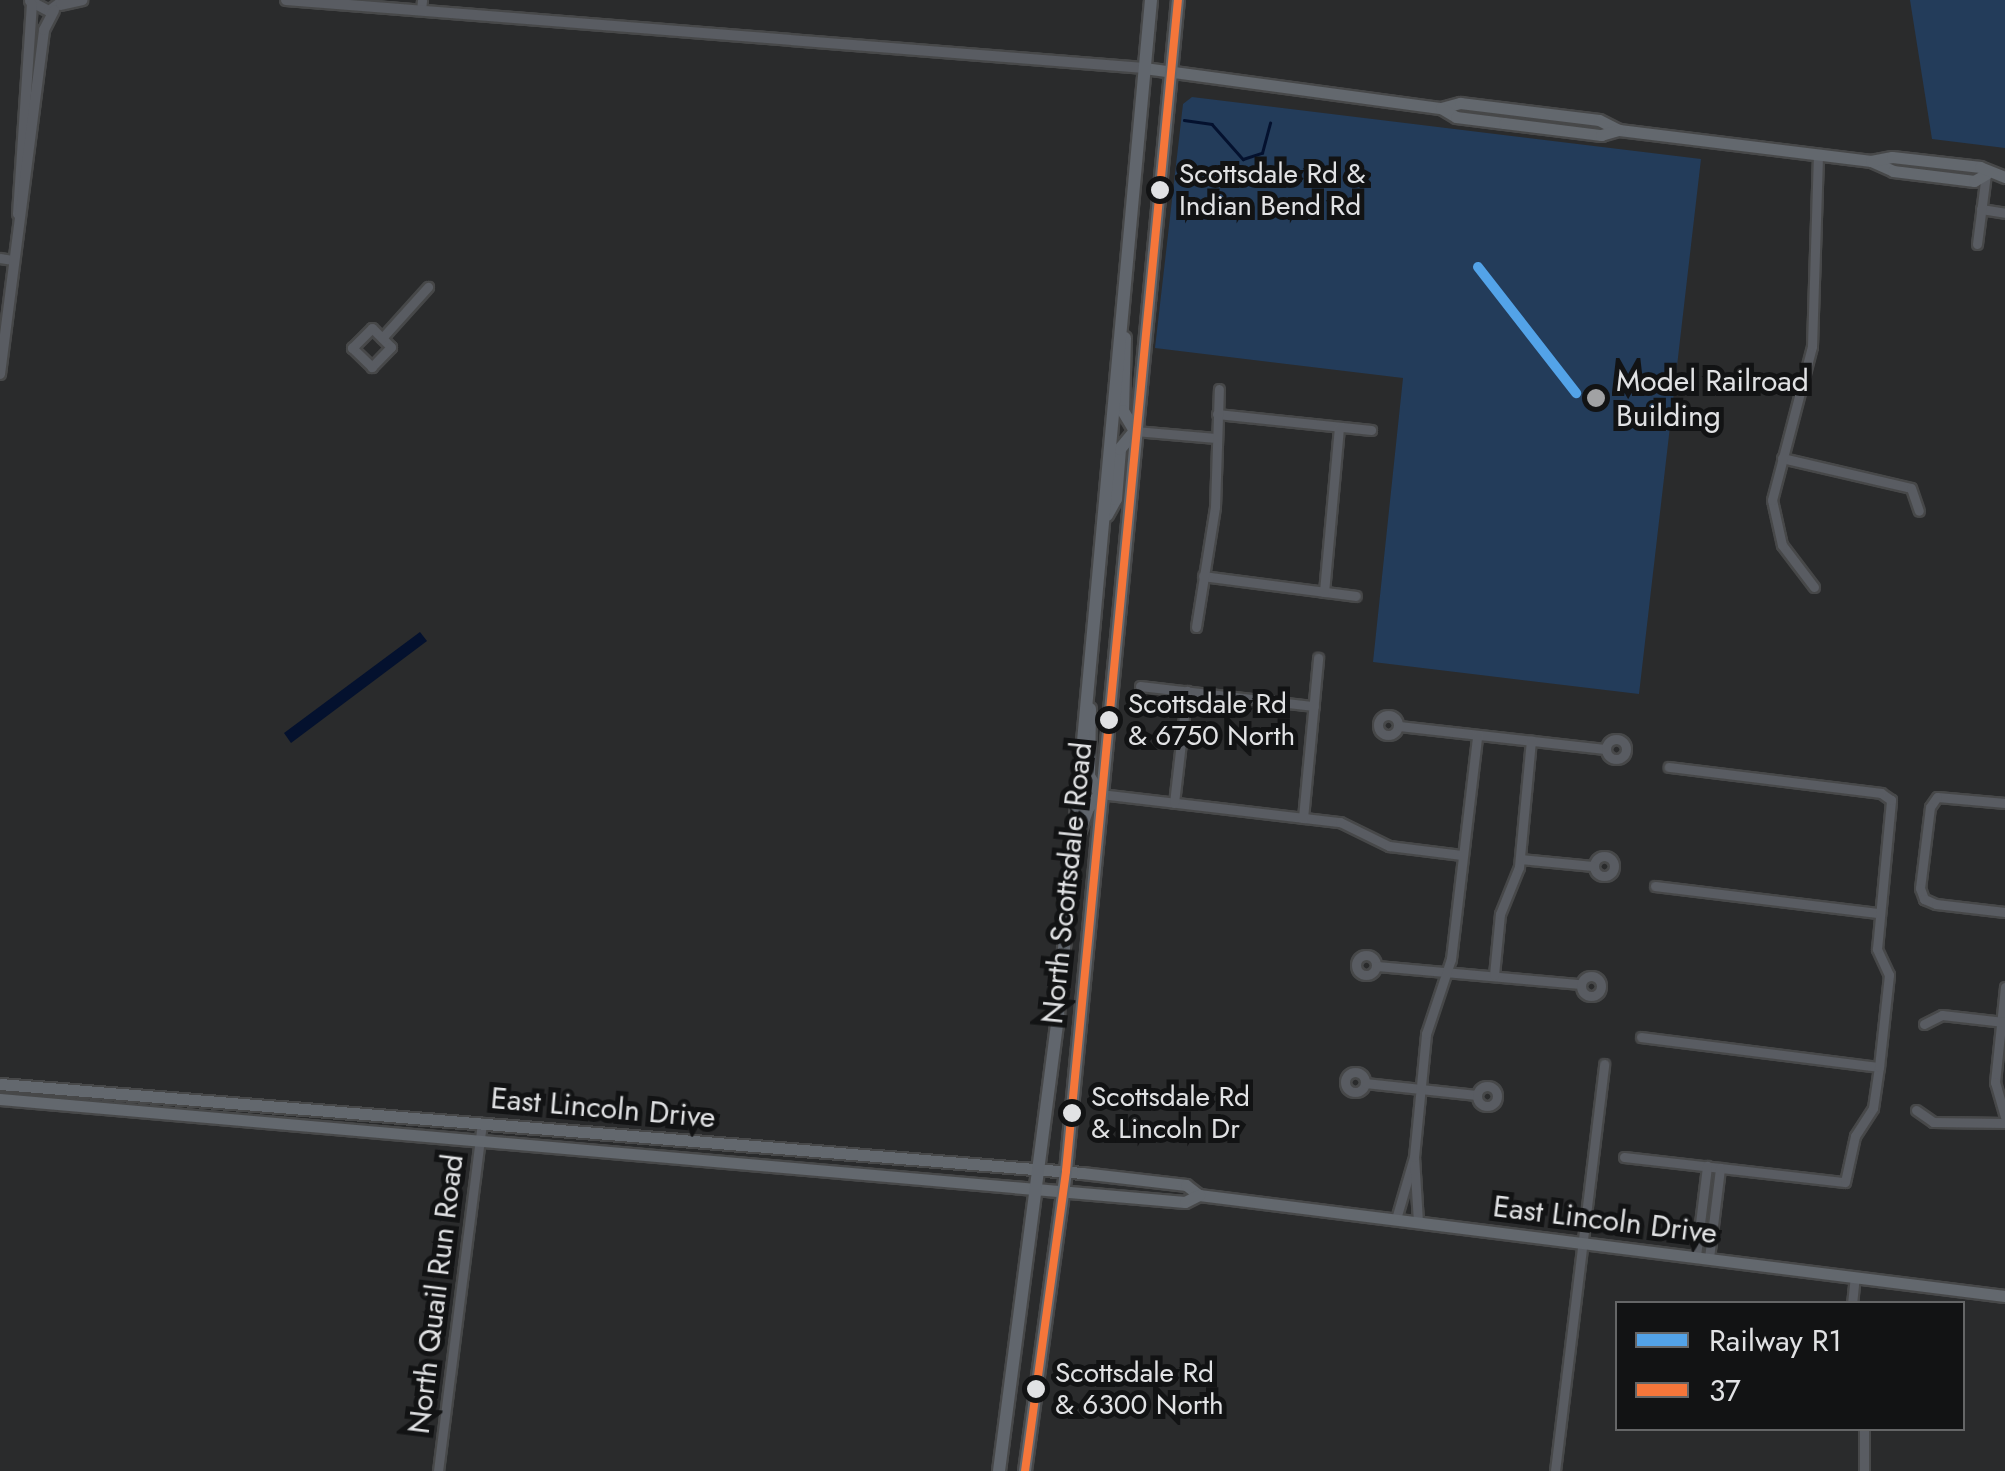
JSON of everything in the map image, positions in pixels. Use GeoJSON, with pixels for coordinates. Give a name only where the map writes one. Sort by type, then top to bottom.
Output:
{"type":"FeatureCollection","features":[{"type":"Feature","properties":{"kind":"main road","name":"North Scottsdale Road"},"geometry":{"type":"LineString","coordinates":[[999,1471],[1041,1168],[1151,0]]}},
{"type":"Feature","properties":{"kind":"main road","name":"North Scottsdale Road"},"geometry":{"type":"LineString","coordinates":[[1024,1471],[1066,1171],[1178,0]]}},
{"type":"Feature","properties":{"kind":"main road"},"geometry":{"type":"LineString","coordinates":[[1144,68],[1441,108],[1488,121],[1601,135],[1619,130],[1871,161],[1894,171],[1974,181],[1986,174],[2005,177]]}},
{"type":"Feature","properties":{"kind":"main road"},"geometry":{"type":"LineString","coordinates":[[1102,524],[1116,499],[1120,449],[1136,431],[1123,411],[1128,356],[1122,321]]}},
{"type":"Feature","properties":{"kind":"main road"},"geometry":{"type":"LineString","coordinates":[[1071,853],[1088,808],[1100,794],[1089,776],[1093,724],[1087,692]]}},
{"type":"Feature","properties":{"kind":"main road"},"geometry":{"type":"LineString","coordinates":[[1063,950],[1085,952]]}},
{"type":"Feature","properties":{"kind":"main road","name":"East Lincoln Drive"},"geometry":{"type":"LineString","coordinates":[[0,1084],[1041,1168],[1186,1185],[1199,1195],[2005,1296]]}},
{"type":"Feature","properties":{"kind":"main road"},"geometry":{"type":"LineString","coordinates":[[155,1112],[157,1096]]}},
{"type":"Feature","properties":{"kind":"main road","name":"East Lincoln Drive"},"geometry":{"type":"LineString","coordinates":[[0,1100],[1064,1188],[1185,1202],[1199,1195]]}},
{"type":"Feature","properties":{"kind":"street"},"geometry":{"type":"LineString","coordinates":[[18,214],[31,2],[60,5],[82,0]]}},
{"type":"Feature","properties":{"kind":"street"},"geometry":{"type":"LineString","coordinates":[[286,0],[422,5],[1144,68]]}},
{"type":"Feature","properties":{"kind":"street"},"geometry":{"type":"LineString","coordinates":[[0,374],[6,259],[18,214],[44,30],[60,5]]}},
{"type":"Feature","properties":{"kind":"street"},"geometry":{"type":"LineString","coordinates":[[1814,587],[1782,546],[1772,500],[1812,346],[1818,155]]}},
{"type":"Feature","properties":{"kind":"street"},"geometry":{"type":"LineString","coordinates":[[1978,244],[1986,174]]}},
{"type":"Feature","properties":{"kind":"street"},"geometry":{"type":"LineString","coordinates":[[1982,209],[2005,212]]}},
{"type":"Feature","properties":{"kind":"street"},"geometry":{"type":"LineString","coordinates":[[382,338],[428,287]]}},
{"type":"Feature","properties":{"kind":"street"},"geometry":{"type":"LineString","coordinates":[[1196,627],[1215,507],[1219,390]]}},
{"type":"Feature","properties":{"kind":"street"},"geometry":{"type":"LineString","coordinates":[[1218,414],[1371,430]]}},
{"type":"Feature","properties":{"kind":"street"},"geometry":{"type":"LineString","coordinates":[[1324,592],[1327,502],[1339,428]]}},
{"type":"Feature","properties":{"kind":"street"},"geometry":{"type":"LineString","coordinates":[[1136,431],[1216,438]]}},
{"type":"Feature","properties":{"kind":"street"},"geometry":{"type":"LineString","coordinates":[[1782,458],[1911,488],[1920,511]]}},
{"type":"Feature","properties":{"kind":"street"},"geometry":{"type":"LineString","coordinates":[[1203,576],[1356,596]]}},
{"type":"Feature","properties":{"kind":"street"},"geometry":{"type":"LineString","coordinates":[[1303,818],[1318,658]]}},
{"type":"Feature","properties":{"kind":"street"},"geometry":{"type":"LineString","coordinates":[[1140,686],[1314,706]]}},
{"type":"Feature","properties":{"kind":"street"},"geometry":{"type":"LineString","coordinates":[[1174,803],[1187,691]]}},
{"type":"Feature","properties":{"kind":"street"},"geometry":{"type":"LineString","coordinates":[[1399,726],[1606,749]]}},
{"type":"Feature","properties":{"kind":"street"},"geometry":{"type":"LineString","coordinates":[[1418,1222],[1414,1157],[1426,1034],[1448,972],[1477,736]]}},
{"type":"Feature","properties":{"kind":"street"},"geometry":{"type":"LineString","coordinates":[[1494,975],[1500,914],[1520,859],[1531,741]]}},
{"type":"Feature","properties":{"kind":"street"},"geometry":{"type":"LineString","coordinates":[[1624,1157],[1845,1182],[1855,1136],[1874,1108],[1879,1067],[1889,974],[1877,950],[1891,800],[1881,793],[1670,767]]}},
{"type":"Feature","properties":{"kind":"street"},"geometry":{"type":"LineString","coordinates":[[1100,794],[1340,822],[1402,849],[1462,855]]}},
{"type":"Feature","properties":{"kind":"street"},"geometry":{"type":"LineString","coordinates":[[2005,803],[1938,797],[1930,806],[1924,899],[2005,912]]}},
{"type":"Feature","properties":{"kind":"street"},"geometry":{"type":"LineString","coordinates":[[1520,859],[1593,866]]}},
{"type":"Feature","properties":{"kind":"street"},"geometry":{"type":"LineString","coordinates":[[1654,886],[1879,913]]}},
{"type":"Feature","properties":{"kind":"street"},"geometry":{"type":"LineString","coordinates":[[1377,966],[1580,984]]}},
{"type":"Feature","properties":{"kind":"street"},"geometry":{"type":"LineString","coordinates":[[1916,1110],[1933,1122],[2005,1120],[1996,1082],[2005,987]]}},
{"type":"Feature","properties":{"kind":"street"},"geometry":{"type":"LineString","coordinates":[[1924,1024],[1942,1016],[2003,1022]]}},
{"type":"Feature","properties":{"kind":"street"},"geometry":{"type":"LineString","coordinates":[[1641,1037],[1879,1067]]}},
{"type":"Feature","properties":{"kind":"street"},"geometry":{"type":"LineString","coordinates":[[1555,1471],[1604,1064]]}},
{"type":"Feature","properties":{"kind":"street"},"geometry":{"type":"LineString","coordinates":[[1365,1083],[1476,1095]]}},
{"type":"Feature","properties":{"kind":"street","name":"North Quail Run Road"},"geometry":{"type":"LineString","coordinates":[[438,1471],[482,1123]]}},
{"type":"Feature","properties":{"kind":"street"},"geometry":{"type":"LineString","coordinates":[[1396,1219],[1414,1157]]}},
{"type":"Feature","properties":{"kind":"street"},"geometry":{"type":"LineString","coordinates":[[1703,1257],[1707,1166]]}},
{"type":"Feature","properties":{"kind":"street"},"geometry":{"type":"LineString","coordinates":[[1703,1257],[1720,1168]]}},
{"type":"Feature","properties":{"kind":"street"},"geometry":{"type":"LineString","coordinates":[[1852,1301],[1855,1278]]}},
{"type":"Feature","properties":{"kind":"street"},"geometry":{"type":"LineString","coordinates":[[1864,1431],[1864,1471]]}},
{"type":"Feature","properties":{"kind":"shaded area"},"geometry":{"type":"Polygon","coordinates":[[[1910,0],[2005,0],[2005,148],[1932,139],[1910,0]]]}},
{"type":"Feature","properties":{"kind":"shaded area"},"geometry":{"type":"Polygon","coordinates":[[[1192,97],[1701,159],[1639,694],[1373,662],[1403,378],[1155,348],[1183,104],[1192,97]]]}},
{"type":"Feature","properties":{"kind":"shaded area"},"geometry":{"type":"Polygon","coordinates":[[[420,632],[427,641],[291,743],[284,733],[420,632]]]}},
{"type":"Feature","properties":{"kind":"waterway"},"geometry":{"type":"LineString","coordinates":[[1184,120],[1212,124],[1243,159],[1262,153],[1270,123]]}},
{"type":"Feature","properties":{"kind":"rail line","name":"R1"},"geometry":{"type":"LineString","coordinates":[[1478,267],[1576,393]]}},
{"type":"Feature","properties":{"kind":"transit line","name":"37"},"geometry":{"type":"LineString","coordinates":[[1025,1471],[1066,1171],[1178,0]]}},
{"type":"Feature","properties":{"kind":"place","name":"Scottsdale Rd & Indian Bend Rd"},"geometry":{"type":"Point","coordinates":[1160,190]}},
{"type":"Feature","properties":{"kind":"place","name":"Model Railroad Building"},"geometry":{"type":"Point","coordinates":[1596,398]}},
{"type":"Feature","properties":{"kind":"place","name":"Scottsdale Rd & 6750 North"},"geometry":{"type":"Point","coordinates":[1109,720]}},
{"type":"Feature","properties":{"kind":"place","name":"Scottsdale Rd & Lincoln Dr"},"geometry":{"type":"Point","coordinates":[1072,1113]}},
{"type":"Feature","properties":{"kind":"place","name":"Scottsdale Rd & 6300 North"},"geometry":{"type":"Point","coordinates":[1036,1389]}}]}
